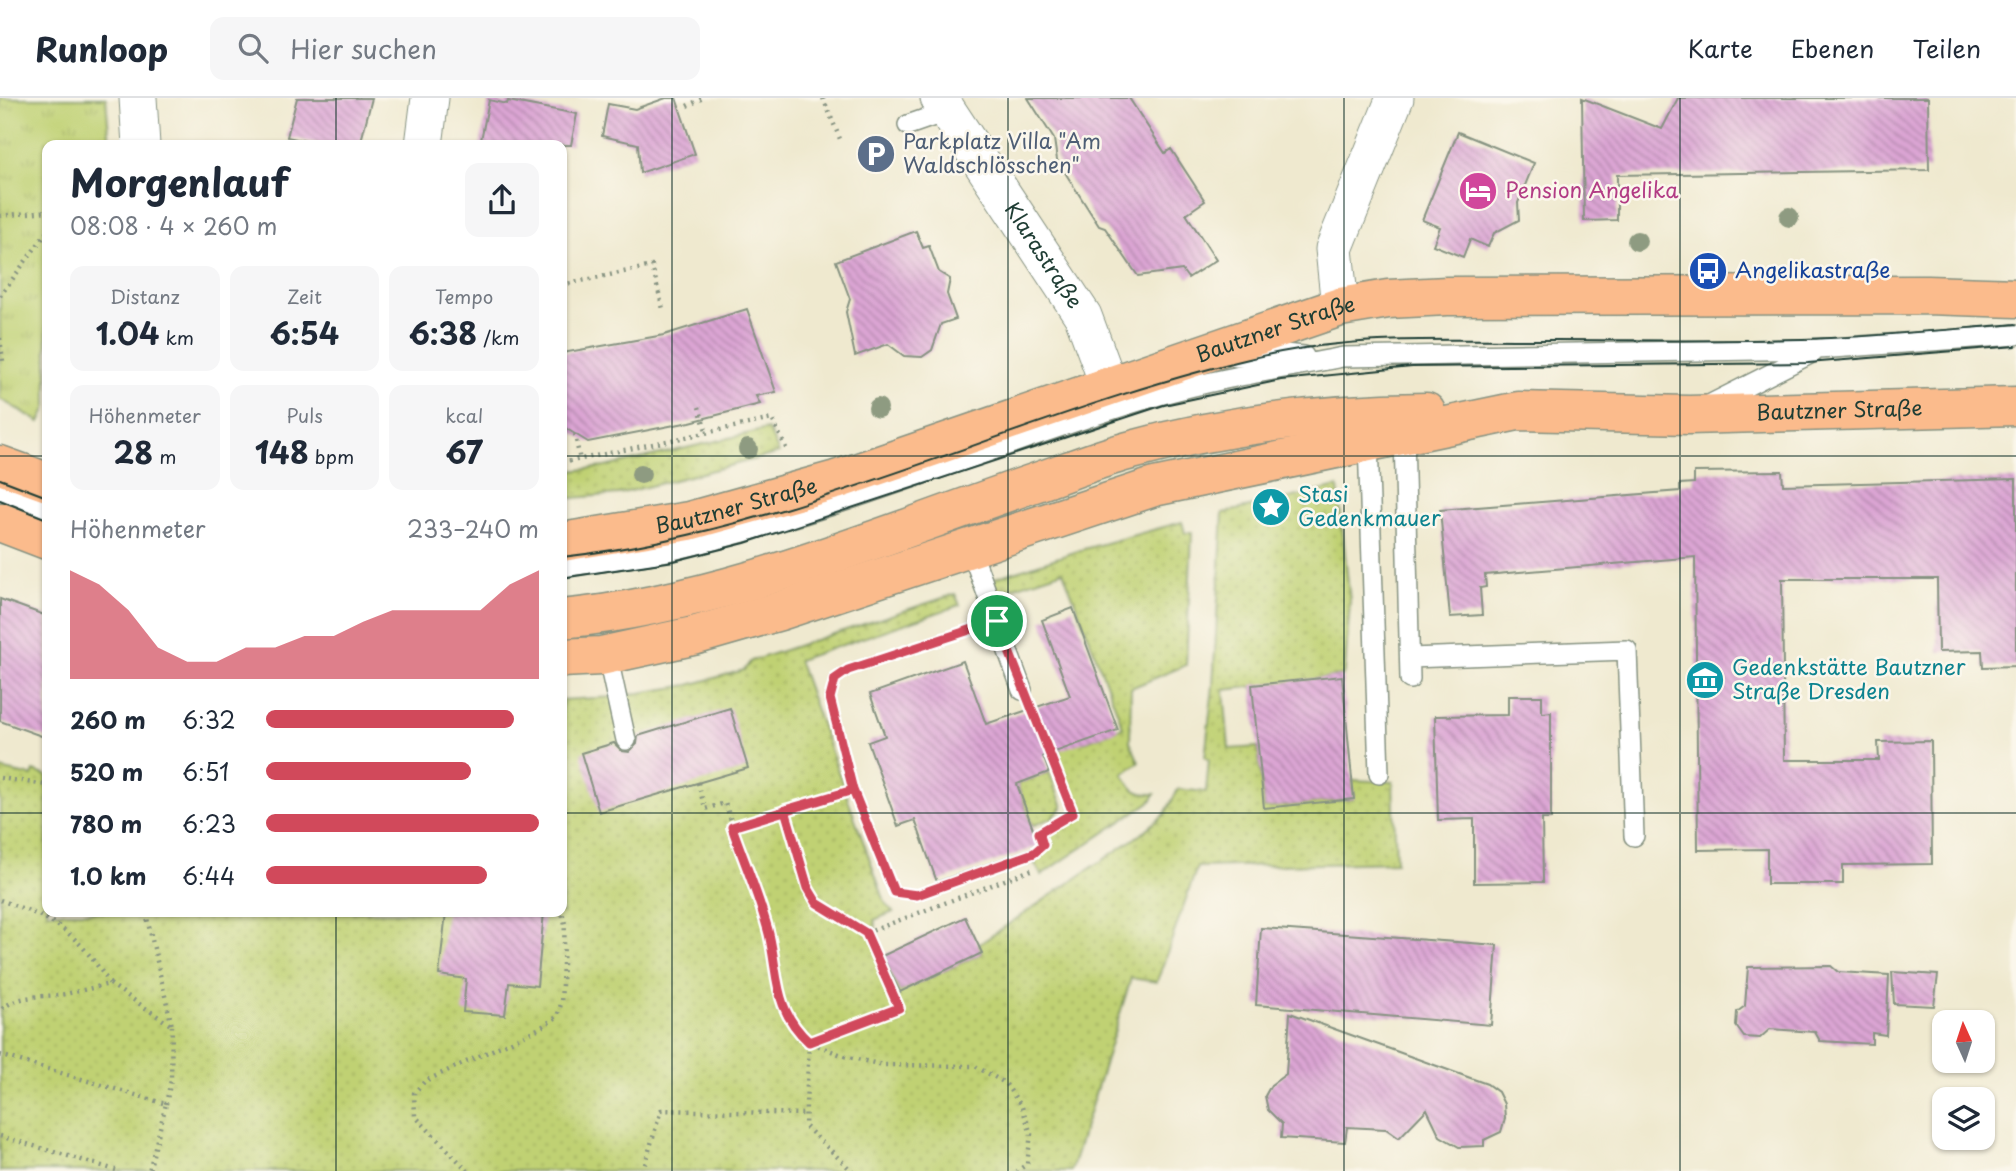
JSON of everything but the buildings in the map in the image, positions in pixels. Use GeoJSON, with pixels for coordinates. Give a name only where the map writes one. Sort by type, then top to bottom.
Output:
{"type":"FeatureCollection","features":[{"type":"Feature","properties":{"kind":"main road","name":"Bautzner Straße"},"geometry":{"type":"LineString","coordinates":[[567,541],[689,521],[805,489],[1340,307],[1388,299],[1461,296],[1891,295],[2016,298]]}},
{"type":"Feature","properties":{"kind":"main road","name":"Bautzner Straße"},"geometry":{"type":"LineString","coordinates":[[567,657],[607,654],[693,636],[780,611],[1154,487],[1518,411],[1689,415],[2016,406]]}},
{"type":"Feature","properties":{"kind":"main road"},"geometry":{"type":"LineString","coordinates":[[567,618],[646,606],[762,579],[1128,451],[1298,417],[1370,412],[1518,411]]}},
{"type":"Feature","properties":{"kind":"main road"},"geometry":{"type":"LineString","coordinates":[[0,465],[42,480]]}},
{"type":"Feature","properties":{"kind":"main road"},"geometry":{"type":"LineString","coordinates":[[0,522],[42,538]]}},
{"type":"Feature","properties":{"kind":"street"},"geometry":{"type":"LineString","coordinates":[[138,98],[141,140]]}},
{"type":"Feature","properties":{"kind":"street"},"geometry":{"type":"LineString","coordinates":[[425,140],[430,98]]}},
{"type":"Feature","properties":{"kind":"street"},"geometry":{"type":"LineString","coordinates":[[1340,307],[1334,248],[1395,98]]}},
{"type":"Feature","properties":{"kind":"street","name":"Klarastraße"},"geometry":{"type":"LineString","coordinates":[[943,105],[1083,316],[1109,386]]}},
{"type":"Feature","properties":{"kind":"lane"},"geometry":{"type":"LineString","coordinates":[[908,125],[943,105]]}},
{"type":"Feature","properties":{"kind":"lane"},"geometry":{"type":"LineString","coordinates":[[1978,337],[2016,322]]}},
{"type":"Feature","properties":{"kind":"lane"},"geometry":{"type":"LineString","coordinates":[[567,566],[671,550],[826,506],[1159,395],[1277,367],[1332,359],[1432,354],[1818,349],[2016,335]]}},
{"type":"Feature","properties":{"kind":"lane"},"geometry":{"type":"LineString","coordinates":[[1689,415],[1818,349]]}},
{"type":"Feature","properties":{"kind":"lane"},"geometry":{"type":"LineString","coordinates":[[1167,365],[1274,353],[1332,359]]}},
{"type":"Feature","properties":{"kind":"lane"},"geometry":{"type":"LineString","coordinates":[[1386,437],[1410,679]]}},
{"type":"Feature","properties":{"kind":"lane"},"geometry":{"type":"LineString","coordinates":[[1379,774],[1386,437]]}},
{"type":"Feature","properties":{"kind":"lane"},"geometry":{"type":"LineString","coordinates":[[0,489],[42,507]]}},
{"type":"Feature","properties":{"kind":"lane"},"geometry":{"type":"LineString","coordinates":[[970,547],[1022,690]]}},
{"type":"Feature","properties":{"kind":"lane"},"geometry":{"type":"LineString","coordinates":[[1410,658],[1627,650],[1634,836]]}},
{"type":"Feature","properties":{"kind":"lane"},"geometry":{"type":"LineString","coordinates":[[607,654],[626,740]]}},
{"type":"Feature","properties":{"kind":"path"},"geometry":{"type":"LineString","coordinates":[[687,106],[703,98]]}},
{"type":"Feature","properties":{"kind":"path"},"geometry":{"type":"LineString","coordinates":[[823,98],[839,139]]}},
{"type":"Feature","properties":{"kind":"path"},"geometry":{"type":"LineString","coordinates":[[0,216],[42,212]]}},
{"type":"Feature","properties":{"kind":"path"},"geometry":{"type":"LineString","coordinates":[[0,296],[42,239]]}},
{"type":"Feature","properties":{"kind":"path"},"geometry":{"type":"LineString","coordinates":[[567,284],[653,266],[663,309]]}},
{"type":"Feature","properties":{"kind":"path"},"geometry":{"type":"LineString","coordinates":[[0,338],[3,361],[0,363]]}},
{"type":"Feature","properties":{"kind":"path"},"geometry":{"type":"LineString","coordinates":[[699,407],[707,434]]}},
{"type":"Feature","properties":{"kind":"path"},"geometry":{"type":"LineString","coordinates":[[567,462],[772,419],[805,489]]}},
{"type":"Feature","properties":{"kind":"path"},"geometry":{"type":"LineString","coordinates":[[575,434],[580,461]]}},
{"type":"Feature","properties":{"kind":"path"},"geometry":{"type":"LineString","coordinates":[[997,621],[848,670],[835,679],[830,698],[853,790],[894,892],[917,895],[1034,853],[1043,845],[1039,833],[1073,813],[1022,690]]}},
{"type":"Feature","properties":{"kind":"path"},"geometry":{"type":"LineString","coordinates":[[0,778],[42,784]]}},
{"type":"Feature","properties":{"kind":"path"},"geometry":{"type":"LineString","coordinates":[[698,783],[705,809],[725,803],[769,933],[777,983],[790,1025],[809,1042],[844,1056],[883,1065],[975,1066],[1005,1083],[1021,1107],[1031,1134],[1027,1164],[1017,1171]]}},
{"type":"Feature","properties":{"kind":"path"},"geometry":{"type":"LineString","coordinates":[[732,827],[853,790]]}},
{"type":"Feature","properties":{"kind":"path"},"geometry":{"type":"LineString","coordinates":[[785,810],[808,888],[817,903],[866,933],[899,1008],[809,1042]]}},
{"type":"Feature","properties":{"kind":"path"},"geometry":{"type":"LineString","coordinates":[[866,933],[1036,868]]}},
{"type":"Feature","properties":{"kind":"path"},"geometry":{"type":"LineString","coordinates":[[0,900],[61,925],[89,953],[110,984],[172,1026]]}},
{"type":"Feature","properties":{"kind":"path"},"geometry":{"type":"LineString","coordinates":[[147,917],[172,1026],[171,1080],[149,1171]]}},
{"type":"Feature","properties":{"kind":"path"},"geometry":{"type":"LineString","coordinates":[[468,1171],[415,1116],[414,1094],[425,1081],[540,1028],[557,1017],[561,1004],[563,917]]}},
{"type":"Feature","properties":{"kind":"path"},"geometry":{"type":"LineString","coordinates":[[0,1011],[7,1004],[26,997],[62,995],[110,984]]}},
{"type":"Feature","properties":{"kind":"path"},"geometry":{"type":"LineString","coordinates":[[809,1042],[805,1126],[852,1171]]}},
{"type":"Feature","properties":{"kind":"path"},"geometry":{"type":"LineString","coordinates":[[0,1055],[166,1104]]}},
{"type":"Feature","properties":{"kind":"path"},"geometry":{"type":"LineString","coordinates":[[643,1171],[661,1110],[806,1114]]}},
{"type":"Feature","properties":{"kind":"path"},"geometry":{"type":"LineString","coordinates":[[0,1136],[119,1171]]}},
{"type":"Feature","properties":{"kind":"green space"},"geometry":{"type":"Polygon","coordinates":[[[0,98],[106,98],[110,140],[42,140],[40,422],[0,399],[0,98]]]}},
{"type":"Feature","properties":{"kind":"green space"},"geometry":{"type":"Polygon","coordinates":[[[768,429],[779,453],[619,494],[567,499],[567,471],[605,467],[768,429]]]}},
{"type":"Feature","properties":{"kind":"green space"},"geometry":{"type":"Polygon","coordinates":[[[1338,487],[1350,602],[1345,669],[1342,676],[1224,690],[1229,749],[1258,747],[1264,808],[1353,799],[1352,780],[1393,782],[1396,862],[1197,867],[1157,982],[1131,978],[1071,1171],[0,1171],[0,769],[32,776],[34,771],[42,774],[42,917],[567,917],[567,700],[615,697],[689,685],[744,670],[751,661],[955,594],[960,605],[798,660],[885,902],[893,912],[874,920],[882,956],[900,992],[982,953],[978,945],[1141,834],[1165,814],[1178,789],[1206,792],[1209,759],[1205,758],[1213,686],[1223,513],[1338,487]]]}},
{"type":"Feature","properties":{"kind":"green space"},"geometry":{"type":"Polygon","coordinates":[[[1182,522],[1185,533],[1192,533],[1186,665],[1131,688],[1130,742],[1139,762],[1123,774],[1136,790],[1144,794],[1155,794],[1151,801],[1041,875],[1033,860],[1051,844],[1047,834],[1079,814],[1052,747],[1087,741],[1123,727],[1063,571],[997,593],[992,579],[1084,549],[1182,522]]]}},
{"type":"Feature","properties":{"kind":"green space"},"geometry":{"type":"Polygon","coordinates":[[[1049,772],[1063,807],[1052,818],[1032,826],[1017,784],[1049,772]]]}},
{"type":"Feature","properties":{"kind":"tram line"},"geometry":{"type":"LineString","coordinates":[[567,556],[653,543],[743,521],[831,495],[1094,404],[1182,377],[1305,348],[1412,340],[1796,339],[2016,324]]}},
{"type":"Feature","properties":{"kind":"tram line"},"geometry":{"type":"LineString","coordinates":[[567,577],[674,561],[745,543],[1164,405],[1281,380],[1412,367],[1808,363],[2016,346]]}},
{"type":"Feature","properties":{"kind":"tram line"},"geometry":{"type":"LineString","coordinates":[[0,479],[42,495]]}},
{"type":"Feature","properties":{"kind":"tram line"},"geometry":{"type":"LineString","coordinates":[[0,500],[42,517]]}},
{"type":"Feature","properties":{"kind":"place","name":"Parkplatz Villa \"Am Waldschlösschen\""},"geometry":{"type":"Point","coordinates":[876,154]}},
{"type":"Feature","properties":{"kind":"place","name":"Pension Angelika"},"geometry":{"type":"Point","coordinates":[1478,191]}},
{"type":"Feature","properties":{"kind":"place","name":"Angelikastraße"},"geometry":{"type":"Point","coordinates":[1708,271]}},
{"type":"Feature","properties":{"kind":"place","name":"Stasi Gedenkmauer"},"geometry":{"type":"Point","coordinates":[1271,507]}},
{"type":"Feature","properties":{"kind":"place","name":"Gedenkstätte Bautzner Straße Dresden"},"geometry":{"type":"Point","coordinates":[1705,680]}},
{"type":"Feature","properties":{"kind":"route"},"geometry":{"type":"LineString","coordinates":[[997,621],[848,670],[835,679],[830,698],[853,790],[785,810],[808,888],[817,903],[866,933],[899,1008],[809,1042],[790,1025],[777,983],[769,933],[732,827],[785,810],[853,790],[894,892],[917,895],[1034,853],[1043,845],[1039,833],[1073,813],[1022,690],[997,621]]}}]}
